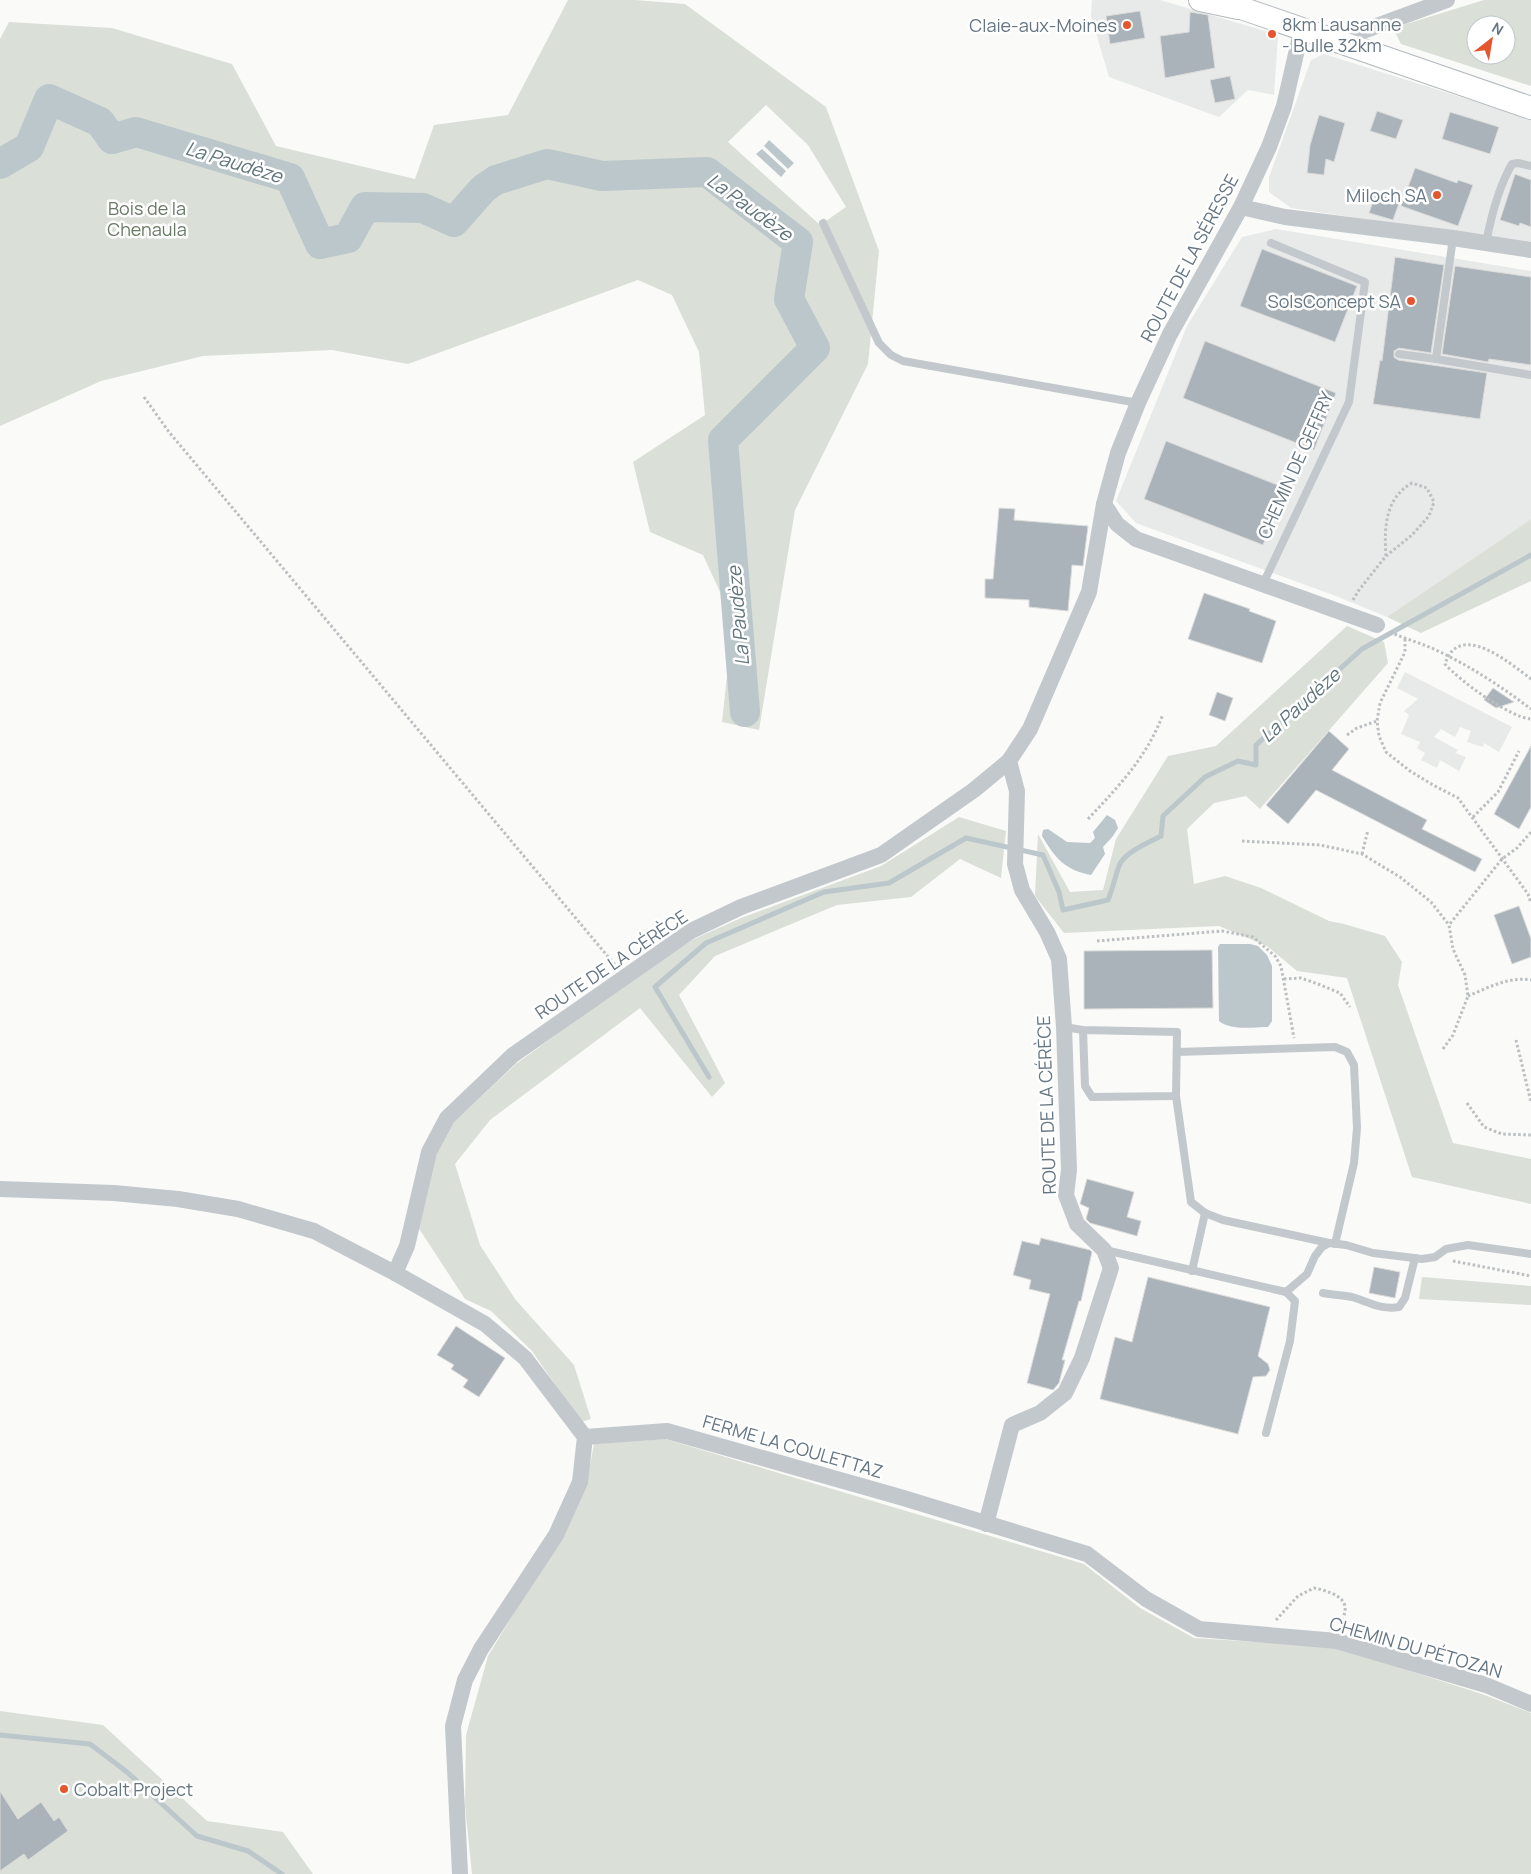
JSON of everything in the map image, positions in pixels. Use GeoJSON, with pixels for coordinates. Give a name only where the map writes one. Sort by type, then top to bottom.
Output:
{"type":"FeatureCollection","features":[{"type":"Feature","properties":{"kind":"main road"},"geometry":{"type":"LineString","coordinates":[[1200,0],[1244,9]]}},
{"type":"Feature","properties":{"kind":"main road"},"geometry":{"type":"LineString","coordinates":[[1223,0],[1406,66],[1531,108]]}},
{"type":"Feature","properties":{"kind":"street"},"geometry":{"type":"LineString","coordinates":[[1346,44],[1355,34],[1447,0]]}},
{"type":"Feature","properties":{"kind":"street","name":"ROUTE DE LA SÉRESSE"},"geometry":{"type":"LineString","coordinates":[[1104,504],[1118,453],[1138,403],[1170,334],[1241,207],[1269,147],[1284,106],[1302,28]]}},
{"type":"Feature","properties":{"kind":"street"},"geometry":{"type":"LineString","coordinates":[[1241,207],[1285,217],[1453,238],[1531,250]]}},
{"type":"Feature","properties":{"kind":"street"},"geometry":{"type":"LineString","coordinates":[[1104,504],[1117,524],[1136,539],[1377,625]]}},
{"type":"Feature","properties":{"kind":"street","name":"ROUTE DE LA CÉRÈCE"},"geometry":{"type":"LineString","coordinates":[[395,1274],[407,1246],[429,1152],[447,1118],[513,1055],[691,931],[741,907],[881,855],[974,790],[1009,761],[1030,729],[1089,592],[1104,504]]}},
{"type":"Feature","properties":{"kind":"street","name":"ROUTE DE LA CÉRÈCE"},"geometry":{"type":"LineString","coordinates":[[1009,761],[1017,792],[1015,864],[1022,890],[1047,932],[1059,959],[1064,1027],[1069,1170],[1066,1195],[1077,1224],[1104,1250]]}},
{"type":"Feature","properties":{"kind":"street"},"geometry":{"type":"LineString","coordinates":[[0,1189],[114,1192],[178,1199],[238,1209],[314,1231],[485,1324],[525,1358],[585,1437],[580,1482],[556,1535],[481,1649],[465,1680],[453,1726],[460,1874]]}},
{"type":"Feature","properties":{"kind":"street"},"geometry":{"type":"LineString","coordinates":[[986,1524],[1012,1425],[1040,1413],[1065,1393],[1082,1358],[1111,1268],[1104,1250]]}},
{"type":"Feature","properties":{"kind":"street","name":"FERME LA COULETTAZ"},"geometry":{"type":"LineString","coordinates":[[585,1437],[667,1431],[986,1524]]}},
{"type":"Feature","properties":{"kind":"street","name":"CHEMIN DU PÉTOZAN"},"geometry":{"type":"LineString","coordinates":[[986,1524],[1087,1554],[1146,1599],[1199,1629],[1337,1641],[1486,1685],[1531,1704]]}},
{"type":"Feature","properties":{"kind":"lane"},"geometry":{"type":"LineString","coordinates":[[1486,243],[1494,212],[1512,164],[1518,163],[1531,166]]}},
{"type":"Feature","properties":{"kind":"lane"},"geometry":{"type":"LineString","coordinates":[[823,223],[879,343],[891,355],[903,361],[1138,403]]}},
{"type":"Feature","properties":{"kind":"lane"},"geometry":{"type":"LineString","coordinates":[[1436,359],[1453,238]]}},
{"type":"Feature","properties":{"kind":"lane","name":"CHEMIN DE GEFFRY"},"geometry":{"type":"LineString","coordinates":[[1263,584],[1349,402],[1365,282],[1271,243]]}},
{"type":"Feature","properties":{"kind":"lane"},"geometry":{"type":"LineString","coordinates":[[1400,354],[1531,375]]}},
{"type":"Feature","properties":{"kind":"lane"},"geometry":{"type":"LineString","coordinates":[[1064,1027],[1083,1030],[1177,1032],[1176,1096],[1191,1202],[1205,1213],[1223,1220],[1346,1245],[1373,1254],[1415,1258],[1435,1257],[1446,1249],[1468,1245],[1531,1254]]}},
{"type":"Feature","properties":{"kind":"lane"},"geometry":{"type":"LineString","coordinates":[[1083,1030],[1085,1086],[1092,1097],[1176,1096]]}},
{"type":"Feature","properties":{"kind":"lane"},"geometry":{"type":"LineString","coordinates":[[1177,1052],[1335,1047],[1347,1052],[1354,1064],[1357,1128],[1354,1154],[1332,1243]]}},
{"type":"Feature","properties":{"kind":"lane"},"geometry":{"type":"LineString","coordinates":[[1192,1271],[1205,1213]]}},
{"type":"Feature","properties":{"kind":"lane"},"geometry":{"type":"LineString","coordinates":[[1286,1292],[1307,1274],[1315,1256],[1322,1247],[1332,1243]]}},
{"type":"Feature","properties":{"kind":"lane"},"geometry":{"type":"LineString","coordinates":[[1104,1250],[1286,1292],[1295,1301],[1290,1341],[1266,1433]]}},
{"type":"Feature","properties":{"kind":"lane"},"geometry":{"type":"LineString","coordinates":[[1323,1293],[1348,1296],[1373,1306],[1399,1307],[1405,1298],[1415,1258]]}},
{"type":"Feature","properties":{"kind":"path"},"geometry":{"type":"LineString","coordinates":[[144,397],[169,432],[625,977]]}},
{"type":"Feature","properties":{"kind":"path"},"geometry":{"type":"LineString","coordinates":[[1346,614],[1359,590],[1386,556],[1412,535],[1429,516],[1434,502],[1427,488],[1412,483],[1403,488],[1392,503],[1386,520],[1384,535],[1386,556]]}},
{"type":"Feature","properties":{"kind":"path"},"geometry":{"type":"LineString","coordinates":[[1531,709],[1504,688],[1436,650],[1404,639],[1405,652],[1380,703],[1377,721],[1379,736],[1386,752],[1433,786],[1458,798],[1528,894],[1531,902]]}},
{"type":"Feature","properties":{"kind":"path"},"geometry":{"type":"LineString","coordinates":[[1531,679],[1486,648],[1466,644],[1458,646],[1448,657],[1445,664],[1453,673],[1482,694],[1520,717],[1531,719]]}},
{"type":"Feature","properties":{"kind":"path"},"geometry":{"type":"LineString","coordinates":[[1088,819],[1124,781],[1147,749],[1162,714]]}},
{"type":"Feature","properties":{"kind":"path"},"geometry":{"type":"LineString","coordinates":[[1347,735],[1357,728],[1377,721]]}},
{"type":"Feature","properties":{"kind":"path"},"geometry":{"type":"LineString","coordinates":[[1473,817],[1498,792],[1519,751]]}},
{"type":"Feature","properties":{"kind":"path"},"geometry":{"type":"LineString","coordinates":[[1362,854],[1368,830]]}},
{"type":"Feature","properties":{"kind":"path"},"geometry":{"type":"LineString","coordinates":[[1449,925],[1502,859],[1531,832]]}},
{"type":"Feature","properties":{"kind":"path"},"geometry":{"type":"LineString","coordinates":[[1242,841],[1320,845],[1362,854],[1400,877],[1431,902],[1449,925],[1453,949],[1465,975],[1468,996],[1453,1034],[1443,1049]]}},
{"type":"Feature","properties":{"kind":"path"},"geometry":{"type":"LineString","coordinates":[[1097,941],[1222,931],[1253,937],[1275,956],[1281,966],[1296,1048]]}},
{"type":"Feature","properties":{"kind":"path"},"geometry":{"type":"LineString","coordinates":[[1284,979],[1301,978],[1340,993],[1350,1007]]}},
{"type":"Feature","properties":{"kind":"path"},"geometry":{"type":"LineString","coordinates":[[1468,996],[1492,985],[1524,979],[1531,980]]}},
{"type":"Feature","properties":{"kind":"path"},"geometry":{"type":"LineString","coordinates":[[1516,1040],[1531,1102]]}},
{"type":"Feature","properties":{"kind":"path"},"geometry":{"type":"LineString","coordinates":[[1467,1103],[1484,1127],[1502,1134],[1531,1136]]}},
{"type":"Feature","properties":{"kind":"path"},"geometry":{"type":"LineString","coordinates":[[1435,1257],[1531,1276]]}},
{"type":"Feature","properties":{"kind":"path"},"geometry":{"type":"LineString","coordinates":[[1261,1634],[1298,1596],[1314,1588],[1330,1591],[1342,1599],[1346,1609],[1343,1618],[1328,1640]]}},
{"type":"Feature","properties":{"kind":"shaded area"},"geometry":{"type":"Polygon","coordinates":[[[1092,0],[1160,0],[1275,34],[1278,36],[1274,95],[1248,90],[1219,117],[1109,77],[1091,16],[1092,0]]]}},
{"type":"Feature","properties":{"kind":"shaded area"},"geometry":{"type":"Polygon","coordinates":[[[1324,54],[1531,119],[1531,244],[1291,208],[1269,192],[1269,177],[1311,60],[1324,54]]]}},
{"type":"Feature","properties":{"kind":"shaded area"},"geometry":{"type":"Polygon","coordinates":[[[769,140],[794,163],[788,169],[764,146],[769,140]]]}},
{"type":"Feature","properties":{"kind":"shaded area"},"geometry":{"type":"Polygon","coordinates":[[[762,149],[786,171],[781,177],[756,154],[762,149]]]}},
{"type":"Feature","properties":{"kind":"shaded area"},"geometry":{"type":"Polygon","coordinates":[[[1276,229],[1531,271],[1531,519],[1387,617],[1336,596],[1136,523],[1116,501],[1187,326],[1242,237],[1276,229]]]}},
{"type":"Feature","properties":{"kind":"shaded area"},"geometry":{"type":"Polygon","coordinates":[[[1405,672],[1512,727],[1499,752],[1484,743],[1483,747],[1467,742],[1471,731],[1460,727],[1455,737],[1441,729],[1434,737],[1458,750],[1455,753],[1466,757],[1459,771],[1440,760],[1437,768],[1421,760],[1425,753],[1417,748],[1420,742],[1401,734],[1409,715],[1404,711],[1418,699],[1397,688],[1405,672]]]}},
{"type":"Feature","properties":{"kind":"shaded area"},"geometry":{"type":"Polygon","coordinates":[[[1107,815],[1115,820],[1118,828],[1103,847],[1105,854],[1091,875],[1067,866],[1051,851],[1042,836],[1043,830],[1048,829],[1067,842],[1090,843],[1095,838],[1093,832],[1107,815]]]}},
{"type":"Feature","properties":{"kind":"shaded area"},"geometry":{"type":"Polygon","coordinates":[[[1220,944],[1250,944],[1258,946],[1267,955],[1272,966],[1272,1021],[1268,1027],[1236,1027],[1219,1021],[1218,947],[1220,944]]]}},
{"type":"Feature","properties":{"kind":"green space","name":"Bois de la Chenaula"},"geometry":{"type":"Polygon","coordinates":[[[568,0],[635,0],[685,4],[826,107],[879,251],[868,364],[795,510],[759,730],[722,722],[733,620],[703,555],[650,532],[633,462],[705,415],[699,352],[672,295],[638,280],[408,364],[332,350],[203,356],[101,381],[0,426],[0,39],[9,22],[112,28],[232,64],[276,146],[415,179],[434,125],[508,115],[568,0]],[[766,105],[728,142],[819,224],[846,207],[808,145],[766,105]]]}},
{"type":"Feature","properties":{"kind":"green space"},"geometry":{"type":"Polygon","coordinates":[[[1484,0],[1531,0],[1531,86],[1466,65],[1401,44],[1393,28],[1484,0]]]}},
{"type":"Feature","properties":{"kind":"green space"},"geometry":{"type":"Polygon","coordinates":[[[1531,519],[1531,581],[1421,633],[1387,617],[1531,519]]]}},
{"type":"Feature","properties":{"kind":"green space"},"geometry":{"type":"Polygon","coordinates":[[[1347,626],[1384,642],[1388,663],[1260,809],[1246,796],[1214,803],[1187,829],[1194,884],[1225,876],[1261,888],[1329,921],[1385,936],[1402,962],[1398,985],[1453,1143],[1531,1159],[1531,1204],[1412,1177],[1347,978],[1297,971],[1267,946],[1219,926],[1064,933],[1035,896],[1038,834],[1070,892],[1103,890],[1116,839],[1168,756],[1216,746],[1347,626]]]}},
{"type":"Feature","properties":{"kind":"green space"},"geometry":{"type":"Polygon","coordinates":[[[959,817],[1006,831],[1001,878],[960,859],[911,897],[837,905],[715,956],[679,995],[725,1083],[712,1097],[640,1008],[490,1120],[455,1164],[480,1245],[515,1299],[574,1365],[591,1419],[581,1422],[532,1351],[491,1311],[465,1299],[418,1227],[435,1158],[451,1125],[516,1064],[639,974],[694,939],[741,918],[881,866],[959,817]]]}},
{"type":"Feature","properties":{"kind":"green space"},"geometry":{"type":"Polygon","coordinates":[[[1422,1277],[1531,1286],[1531,1305],[1419,1299],[1422,1277]]]}},
{"type":"Feature","properties":{"kind":"green space"},"geometry":{"type":"Polygon","coordinates":[[[665,1439],[1084,1564],[1140,1608],[1194,1638],[1335,1647],[1482,1694],[1531,1713],[1531,1874],[472,1874],[465,1806],[466,1735],[488,1656],[561,1536],[586,1485],[594,1444],[665,1439]]]}},
{"type":"Feature","properties":{"kind":"green space","name":"Cobalt Project"},"geometry":{"type":"Polygon","coordinates":[[[0,1711],[103,1725],[207,1821],[283,1832],[313,1874],[0,1874],[0,1711]]]}},
{"type":"Feature","properties":{"kind":"building"},"geometry":{"type":"Polygon","coordinates":[[[1140,11],[1145,38],[1110,44],[1106,16],[1140,11]]]}},
{"type":"Feature","properties":{"kind":"building"},"geometry":{"type":"Polygon","coordinates":[[[1190,12],[1208,15],[1215,68],[1165,78],[1160,36],[1189,32],[1190,12]]]}},
{"type":"Feature","properties":{"kind":"building"},"geometry":{"type":"Polygon","coordinates":[[[1230,76],[1235,99],[1215,103],[1210,80],[1230,76]]]}},
{"type":"Feature","properties":{"kind":"building"},"geometry":{"type":"Polygon","coordinates":[[[1377,111],[1403,120],[1396,139],[1370,131],[1377,111]]]}},
{"type":"Feature","properties":{"kind":"building"},"geometry":{"type":"Polygon","coordinates":[[[1450,112],[1499,127],[1490,154],[1442,139],[1450,112]]]}},
{"type":"Feature","properties":{"kind":"building"},"geometry":{"type":"Polygon","coordinates":[[[1319,115],[1345,123],[1334,162],[1326,159],[1324,175],[1307,173],[1310,145],[1319,115]]]}},
{"type":"Feature","properties":{"kind":"building","name":"Miloch SA"},"geometry":{"type":"Polygon","coordinates":[[[1415,168],[1457,183],[1458,180],[1473,185],[1458,226],[1401,206],[1415,168]]]}},
{"type":"Feature","properties":{"kind":"building"},"geometry":{"type":"Polygon","coordinates":[[[1515,174],[1531,180],[1531,227],[1520,223],[1519,226],[1500,220],[1515,174]]]}},
{"type":"Feature","properties":{"kind":"building"},"geometry":{"type":"Polygon","coordinates":[[[1376,193],[1400,201],[1393,220],[1369,213],[1376,193]]]}},
{"type":"Feature","properties":{"kind":"building"},"geometry":{"type":"Polygon","coordinates":[[[1262,249],[1357,286],[1335,342],[1240,306],[1262,249]]]}},
{"type":"Feature","properties":{"kind":"building"},"geometry":{"type":"Polygon","coordinates":[[[1395,257],[1444,265],[1431,353],[1399,348],[1394,351],[1394,357],[1398,360],[1487,373],[1480,419],[1373,404],[1380,360],[1382,361],[1395,257]]]}},
{"type":"Feature","properties":{"kind":"building"},"geometry":{"type":"Polygon","coordinates":[[[1455,266],[1531,277],[1531,365],[1489,359],[1488,362],[1442,354],[1455,266]]]}},
{"type":"Feature","properties":{"kind":"building"},"geometry":{"type":"Polygon","coordinates":[[[1205,341],[1336,393],[1314,450],[1183,398],[1205,341]]]}},
{"type":"Feature","properties":{"kind":"building"},"geometry":{"type":"Polygon","coordinates":[[[1166,441],[1285,488],[1263,545],[1144,499],[1166,441]]]}},
{"type":"Feature","properties":{"kind":"building"},"geometry":{"type":"Polygon","coordinates":[[[999,508],[1015,509],[1014,520],[1088,526],[1083,566],[1072,565],[1068,611],[1029,607],[1029,600],[985,598],[985,579],[993,579],[999,508]]]}},
{"type":"Feature","properties":{"kind":"building"},"geometry":{"type":"Polygon","coordinates":[[[1204,593],[1250,609],[1249,611],[1276,621],[1262,663],[1188,639],[1204,593]]]}},
{"type":"Feature","properties":{"kind":"building"},"geometry":{"type":"Polygon","coordinates":[[[1493,688],[1514,702],[1496,708],[1484,700],[1493,688]]]}},
{"type":"Feature","properties":{"kind":"building"},"geometry":{"type":"Polygon","coordinates":[[[1217,692],[1233,698],[1225,721],[1209,715],[1217,692]]]}},
{"type":"Feature","properties":{"kind":"building"},"geometry":{"type":"Polygon","coordinates":[[[1329,731],[1349,749],[1332,770],[1427,820],[1422,829],[1482,859],[1475,872],[1316,790],[1288,824],[1266,805],[1329,731]]]}},
{"type":"Feature","properties":{"kind":"building"},"geometry":{"type":"Polygon","coordinates":[[[1531,746],[1531,807],[1519,829],[1494,814],[1531,746]]]}},
{"type":"Feature","properties":{"kind":"building"},"geometry":{"type":"Polygon","coordinates":[[[1519,906],[1531,939],[1531,957],[1512,964],[1494,915],[1519,906]]]}},
{"type":"Feature","properties":{"kind":"building"},"geometry":{"type":"Polygon","coordinates":[[[1212,950],[1213,1008],[1084,1009],[1084,951],[1212,950]]]}},
{"type":"Feature","properties":{"kind":"building"},"geometry":{"type":"Polygon","coordinates":[[[1087,1179],[1134,1192],[1127,1217],[1141,1221],[1137,1236],[1090,1223],[1086,1219],[1089,1208],[1080,1204],[1087,1179]]]}},
{"type":"Feature","properties":{"kind":"building"},"geometry":{"type":"Polygon","coordinates":[[[1041,1238],[1092,1252],[1081,1301],[1079,1301],[1062,1360],[1065,1360],[1059,1383],[1053,1390],[1027,1383],[1050,1294],[1029,1289],[1031,1280],[1013,1275],[1022,1241],[1039,1245],[1041,1238]]]}},
{"type":"Feature","properties":{"kind":"building"},"geometry":{"type":"Polygon","coordinates":[[[1374,1267],[1400,1272],[1395,1298],[1369,1293],[1374,1267]]]}},
{"type":"Feature","properties":{"kind":"building"},"geometry":{"type":"Polygon","coordinates":[[[1148,1277],[1270,1307],[1258,1356],[1268,1364],[1270,1370],[1266,1376],[1253,1377],[1238,1434],[1100,1399],[1115,1337],[1132,1342],[1148,1277]]]}},
{"type":"Feature","properties":{"kind":"building"},"geometry":{"type":"Polygon","coordinates":[[[456,1326],[505,1358],[479,1397],[463,1387],[468,1380],[451,1369],[454,1365],[437,1355],[456,1326]]]}},
{"type":"Feature","properties":{"kind":"building"},"geometry":{"type":"Polygon","coordinates":[[[0,1791],[18,1819],[41,1802],[54,1821],[59,1817],[68,1831],[28,1860],[24,1854],[0,1871],[0,1791]]]}},
{"type":"Feature","properties":{"kind":"waterway","name":"La Paudèze"},"geometry":{"type":"LineString","coordinates":[[0,164],[29,147],[49,99],[100,122],[112,139],[136,132],[290,178],[320,244],[348,238],[365,207],[423,208],[454,222],[483,189],[496,180],[547,164],[602,176],[707,172],[798,242],[789,299],[815,348],[723,440],[745,712]]}},
{"type":"Feature","properties":{"kind":"waterway","name":"La Paudèze"},"geometry":{"type":"LineString","coordinates":[[709,1077],[655,987],[706,943],[824,892],[889,883],[966,838],[1043,855],[1059,892],[1063,910],[1108,900],[1121,861],[1137,848],[1161,836],[1163,816],[1205,777],[1238,761],[1256,765],[1256,745],[1362,649],[1531,555]]}},
{"type":"Feature","properties":{"kind":"waterway"},"geometry":{"type":"LineString","coordinates":[[0,1735],[90,1744],[127,1772],[197,1836],[248,1851],[282,1874]]}},
{"type":"Feature","properties":{"kind":"place","name":"Claie-aux-Moines"},"geometry":{"type":"Point","coordinates":[1127,25]}},
{"type":"Feature","properties":{"kind":"place","name":"8km Lausanne - Bulle 32km"},"geometry":{"type":"Point","coordinates":[1272,34]}},
{"type":"Feature","properties":{"kind":"place","name":"Miloch SA"},"geometry":{"type":"Point","coordinates":[1437,195]}},
{"type":"Feature","properties":{"kind":"place","name":"SolsConcept SA"},"geometry":{"type":"Point","coordinates":[1411,301]}},
{"type":"Feature","properties":{"kind":"place","name":"Cobalt Project"},"geometry":{"type":"Point","coordinates":[64,1789]}}]}
